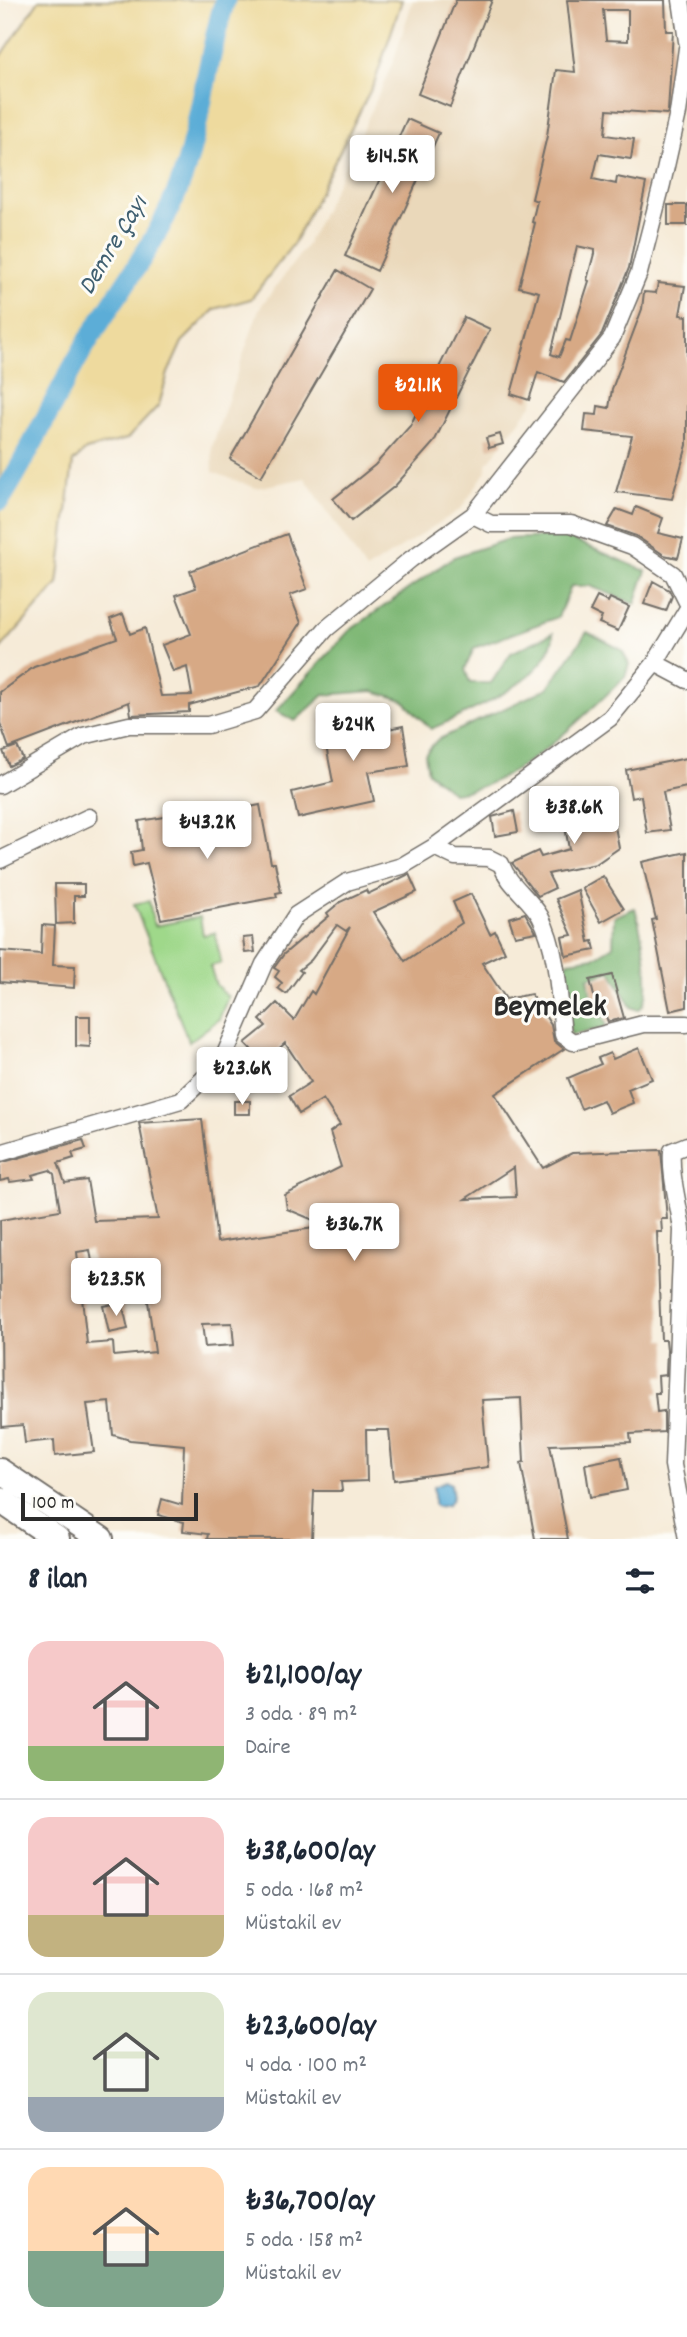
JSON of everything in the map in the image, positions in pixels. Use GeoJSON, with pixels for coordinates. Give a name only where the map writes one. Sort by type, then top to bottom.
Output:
{"type":"FeatureCollection","features":[{"type":"Feature","properties":{"kind":"highway"},"geometry":{"type":"LineString","coordinates":[[0,1471],[101,1539]]}},
{"type":"Feature","properties":{"kind":"highway"},"geometry":{"type":"LineString","coordinates":[[0,1500],[57,1539]]}},
{"type":"Feature","properties":{"kind":"street"},"geometry":{"type":"LineString","coordinates":[[681,0],[687,41]]}},
{"type":"Feature","properties":{"kind":"street"},"geometry":{"type":"LineString","coordinates":[[0,785],[83,736],[129,725],[208,725],[255,711],[326,628],[411,559],[473,515],[612,338],[639,273],[678,113],[687,48]]}},
{"type":"Feature","properties":{"kind":"street"},"geometry":{"type":"LineString","coordinates":[[473,515],[491,524],[571,524],[632,546],[673,574],[687,601]]}},
{"type":"Feature","properties":{"kind":"street"},"geometry":{"type":"LineString","coordinates":[[0,1153],[181,1100],[222,1061],[264,964],[296,915],[347,882],[402,866],[434,847],[610,718],[655,663],[687,610]]}},
{"type":"Feature","properties":{"kind":"street"},"geometry":{"type":"LineString","coordinates":[[655,663],[687,680]]}},
{"type":"Feature","properties":{"kind":"street"},"geometry":{"type":"LineString","coordinates":[[0,860],[89,817]]}},
{"type":"Feature","properties":{"kind":"street"},"geometry":{"type":"LineString","coordinates":[[434,847],[455,857],[489,858],[502,864],[507,879],[540,915],[558,986],[563,1035],[573,1042],[643,1024],[687,1024]]}},
{"type":"Feature","properties":{"kind":"street"},"geometry":{"type":"LineString","coordinates":[[687,1144],[672,1151],[670,1171],[677,1192],[681,1230],[673,1465],[687,1539]]}},
{"type":"Feature","properties":{"kind":"shaded area"},"geometry":{"type":"Polygon","coordinates":[[[413,0],[604,0],[612,75],[604,151],[533,403],[487,464],[486,471],[461,509],[366,570],[305,478],[256,488],[213,472],[212,447],[259,309],[306,246],[393,62],[413,0]]]}},
{"type":"Feature","properties":{"kind":"green space"},"geometry":{"type":"Polygon","coordinates":[[[564,536],[646,571],[635,604],[590,586],[571,586],[558,617],[474,648],[465,669],[470,683],[491,683],[511,653],[553,633],[550,649],[540,664],[506,692],[431,729],[403,700],[373,691],[324,695],[295,721],[276,711],[349,631],[454,557],[508,539],[564,536]]]}},
{"type":"Feature","properties":{"kind":"green space"},"geometry":{"type":"Polygon","coordinates":[[[587,632],[622,650],[629,664],[625,677],[568,731],[524,765],[477,788],[453,793],[428,772],[425,754],[437,740],[548,688],[587,632]]]}},
{"type":"Feature","properties":{"kind":"green space"},"geometry":{"type":"Polygon","coordinates":[[[149,901],[154,926],[200,917],[203,935],[215,933],[221,963],[210,966],[216,985],[228,997],[219,1019],[189,1042],[134,904],[149,901]]]}},
{"type":"Feature","properties":{"kind":"green space"},"geometry":{"type":"Polygon","coordinates":[[[635,908],[646,962],[647,992],[644,1003],[638,1010],[631,1007],[611,971],[588,978],[594,1015],[602,1015],[606,1024],[604,1028],[571,1035],[560,974],[569,961],[595,957],[613,946],[614,917],[635,908]]]}},
{"type":"Feature","properties":{"kind":"sand"},"geometry":{"type":"Polygon","coordinates":[[[39,0],[402,0],[375,81],[294,243],[251,299],[215,309],[182,342],[168,373],[159,405],[127,439],[86,450],[73,462],[58,584],[0,649],[0,58],[39,0]]]}},
{"type":"Feature","properties":{"kind":"water"},"geometry":{"type":"Polygon","coordinates":[[[446,1481],[451,1484],[453,1497],[448,1505],[437,1507],[434,1504],[434,1486],[446,1481]]]}},
{"type":"Feature","properties":{"kind":"building"},"geometry":{"type":"Polygon","coordinates":[[[456,0],[492,0],[450,107],[418,94],[456,0]]]}},
{"type":"Feature","properties":{"kind":"building"},"geometry":{"type":"Polygon","coordinates":[[[567,0],[665,0],[666,31],[673,31],[667,114],[607,110],[605,135],[634,139],[631,159],[599,154],[593,179],[616,184],[617,177],[646,183],[629,268],[602,334],[564,382],[538,372],[529,400],[511,394],[539,292],[519,287],[535,223],[532,222],[537,201],[532,199],[547,136],[556,70],[575,72],[567,0]],[[603,10],[606,40],[628,41],[628,10],[603,10]],[[577,246],[551,354],[559,357],[566,340],[570,341],[589,281],[587,280],[595,250],[577,246]]]}},
{"type":"Feature","properties":{"kind":"building"},"geometry":{"type":"Polygon","coordinates":[[[407,119],[439,133],[377,271],[345,256],[407,119]]]}},
{"type":"Feature","properties":{"kind":"building"},"geometry":{"type":"Polygon","coordinates":[[[668,205],[687,205],[687,225],[668,225],[668,205]]]}},
{"type":"Feature","properties":{"kind":"building"},"geometry":{"type":"Polygon","coordinates":[[[338,270],[370,289],[261,477],[230,459],[338,270]]]}},
{"type":"Feature","properties":{"kind":"building"},"geometry":{"type":"Polygon","coordinates":[[[658,283],[685,286],[680,315],[687,316],[687,445],[672,499],[616,492],[632,436],[584,431],[586,414],[597,415],[598,406],[609,408],[612,389],[642,309],[644,292],[656,293],[658,283]]]}},
{"type":"Feature","properties":{"kind":"building"},"geometry":{"type":"Polygon","coordinates":[[[464,317],[490,329],[434,442],[395,486],[351,521],[333,499],[375,465],[410,426],[464,317]]]}},
{"type":"Feature","properties":{"kind":"building"},"geometry":{"type":"Polygon","coordinates":[[[500,434],[503,444],[489,448],[486,438],[500,434]]]}},
{"type":"Feature","properties":{"kind":"building"},"geometry":{"type":"Polygon","coordinates":[[[636,507],[663,518],[658,533],[683,539],[678,558],[664,555],[636,536],[607,526],[617,509],[633,515],[636,507]]]}},
{"type":"Feature","properties":{"kind":"building"},"geometry":{"type":"Polygon","coordinates":[[[287,534],[307,589],[290,595],[301,623],[260,686],[189,705],[189,712],[131,715],[129,702],[9,748],[0,723],[0,692],[34,667],[117,638],[110,619],[123,614],[130,634],[145,628],[161,696],[192,695],[187,667],[173,672],[162,645],[191,634],[176,595],[196,588],[190,571],[287,534]]]}},
{"type":"Feature","properties":{"kind":"building"},"geometry":{"type":"Polygon","coordinates":[[[653,581],[669,590],[672,596],[666,611],[644,604],[653,581]]]}},
{"type":"Feature","properties":{"kind":"building"},"geometry":{"type":"Polygon","coordinates":[[[597,597],[608,602],[610,598],[629,607],[618,631],[599,623],[602,617],[590,611],[597,597]]]}},
{"type":"Feature","properties":{"kind":"building"},"geometry":{"type":"Polygon","coordinates":[[[385,714],[388,729],[403,726],[409,766],[368,772],[374,801],[298,818],[292,792],[333,782],[321,720],[347,715],[348,724],[385,714]]]}},
{"type":"Feature","properties":{"kind":"building"},"geometry":{"type":"Polygon","coordinates":[[[17,746],[23,759],[9,766],[3,751],[17,746]]]}},
{"type":"Feature","properties":{"kind":"building"},"geometry":{"type":"Polygon","coordinates":[[[687,758],[687,787],[663,792],[670,830],[647,833],[641,796],[631,798],[626,770],[687,758]]]}},
{"type":"Feature","properties":{"kind":"building"},"geometry":{"type":"Polygon","coordinates":[[[610,799],[619,848],[596,864],[548,874],[555,888],[538,896],[512,863],[538,851],[541,857],[569,849],[564,821],[586,803],[610,799]]]}},
{"type":"Feature","properties":{"kind":"building"},"geometry":{"type":"Polygon","coordinates":[[[260,805],[271,863],[275,863],[281,892],[276,893],[277,897],[161,919],[147,863],[133,866],[131,852],[142,850],[139,821],[197,812],[198,817],[260,805]]]}},
{"type":"Feature","properties":{"kind":"building"},"geometry":{"type":"Polygon","coordinates":[[[514,811],[518,832],[495,836],[492,817],[514,811]]]}},
{"type":"Feature","properties":{"kind":"building"},"geometry":{"type":"Polygon","coordinates":[[[687,852],[687,1007],[670,1011],[652,920],[656,919],[642,862],[687,852]]]}},
{"type":"Feature","properties":{"kind":"building"},"geometry":{"type":"Polygon","coordinates":[[[409,874],[417,892],[373,912],[405,961],[462,923],[453,902],[471,894],[490,934],[495,931],[505,952],[482,963],[506,999],[531,994],[551,1025],[554,1041],[564,1049],[495,1094],[543,1168],[572,1153],[661,1150],[667,1219],[661,1219],[662,1232],[657,1232],[661,1340],[666,1340],[667,1350],[666,1375],[658,1376],[659,1393],[655,1393],[657,1412],[664,1411],[664,1432],[630,1434],[631,1442],[550,1445],[568,1539],[535,1539],[521,1463],[524,1462],[521,1398],[482,1400],[488,1467],[394,1480],[389,1430],[366,1430],[367,1481],[341,1482],[342,1491],[314,1491],[312,1539],[207,1539],[208,1534],[183,1531],[184,1522],[158,1515],[162,1499],[182,1505],[184,1445],[130,1440],[113,1435],[110,1402],[87,1404],[94,1452],[55,1456],[54,1440],[25,1443],[23,1425],[2,1427],[0,1220],[60,1210],[54,1174],[50,1170],[32,1175],[34,1179],[0,1181],[0,1163],[83,1140],[86,1149],[72,1153],[74,1158],[58,1163],[65,1183],[87,1180],[94,1221],[158,1219],[139,1123],[202,1119],[217,1242],[328,1226],[287,1209],[285,1195],[341,1167],[330,1132],[340,1125],[323,1099],[299,1114],[289,1096],[311,1082],[285,1043],[245,1081],[232,1067],[251,1049],[245,1043],[266,1026],[260,1020],[277,1003],[294,1020],[311,991],[314,994],[350,927],[346,931],[337,925],[311,960],[299,970],[302,972],[286,994],[278,988],[282,983],[275,977],[279,971],[274,968],[284,954],[329,916],[327,913],[340,902],[366,890],[368,894],[409,874]],[[514,1167],[465,1199],[516,1197],[514,1167]],[[90,1250],[77,1252],[87,1344],[113,1342],[114,1356],[155,1352],[144,1272],[94,1273],[90,1250]],[[232,1323],[202,1324],[205,1347],[234,1345],[232,1323]]]}},
{"type":"Feature","properties":{"kind":"building"},"geometry":{"type":"Polygon","coordinates":[[[603,876],[624,909],[601,922],[582,888],[603,876]]]}},
{"type":"Feature","properties":{"kind":"building"},"geometry":{"type":"Polygon","coordinates":[[[55,884],[84,884],[84,896],[74,896],[74,923],[56,924],[55,884]]]}},
{"type":"Feature","properties":{"kind":"building"},"geometry":{"type":"Polygon","coordinates":[[[578,890],[589,942],[593,941],[595,950],[566,956],[562,937],[572,935],[556,899],[578,890]]]}},
{"type":"Feature","properties":{"kind":"building"},"geometry":{"type":"Polygon","coordinates":[[[525,913],[536,932],[515,936],[509,918],[525,913]]]}},
{"type":"Feature","properties":{"kind":"building"},"geometry":{"type":"Polygon","coordinates":[[[42,925],[55,926],[53,965],[75,966],[74,988],[0,982],[0,951],[41,954],[42,925]]]}},
{"type":"Feature","properties":{"kind":"building"},"geometry":{"type":"Polygon","coordinates":[[[253,937],[255,952],[245,953],[243,938],[253,937]]]}},
{"type":"Feature","properties":{"kind":"building"},"geometry":{"type":"Polygon","coordinates":[[[612,975],[624,1018],[608,1022],[604,1011],[598,1012],[590,980],[612,975]]]}},
{"type":"Feature","properties":{"kind":"building"},"geometry":{"type":"Polygon","coordinates":[[[76,1016],[90,1016],[90,1047],[76,1046],[76,1016]]]}},
{"type":"Feature","properties":{"kind":"building"},"geometry":{"type":"Polygon","coordinates":[[[639,1048],[652,1079],[628,1089],[633,1103],[609,1113],[603,1100],[581,1109],[568,1078],[601,1064],[598,1058],[610,1053],[613,1059],[639,1048]]]}},
{"type":"Feature","properties":{"kind":"building"},"geometry":{"type":"Polygon","coordinates":[[[234,1101],[250,1101],[250,1114],[234,1114],[234,1101]]]}},
{"type":"Feature","properties":{"kind":"building"},"geometry":{"type":"Polygon","coordinates":[[[122,1302],[128,1329],[109,1333],[103,1306],[122,1302]]]}},
{"type":"Feature","properties":{"kind":"building"},"geometry":{"type":"Polygon","coordinates":[[[621,1457],[627,1490],[590,1497],[585,1464],[621,1457]]]}},
{"type":"Feature","properties":{"kind":"waterway","name":"Demre Çayı"},"geometry":{"type":"LineString","coordinates":[[0,500],[82,351],[150,244],[174,200],[190,154],[225,0]]}},
{"type":"Feature","properties":{"kind":"district","name":"Beymelek"},"geometry":{"type":"Point","coordinates":[550,1009]}}]}
